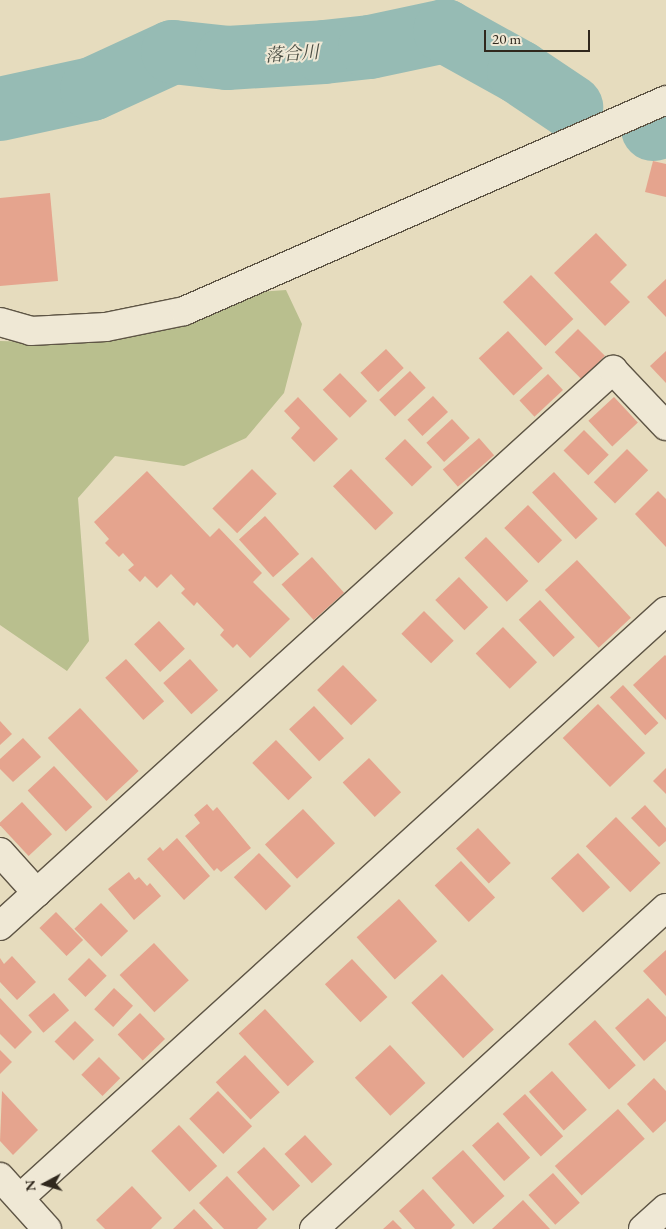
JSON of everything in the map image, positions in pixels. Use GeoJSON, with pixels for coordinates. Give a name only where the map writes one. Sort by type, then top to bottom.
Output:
{"type":"FeatureCollection","features":[{"type":"Feature","properties":{"kind":"street"},"geometry":{"type":"LineString","coordinates":[[0,322],[30,331],[106,327],[184,311],[666,100]]}},
{"type":"Feature","properties":{"kind":"street"},"geometry":{"type":"LineString","coordinates":[[0,926],[613,370],[666,426]]}},
{"type":"Feature","properties":{"kind":"street"},"geometry":{"type":"LineString","coordinates":[[20,1198],[666,610]]}},
{"type":"Feature","properties":{"kind":"street"},"geometry":{"type":"LineString","coordinates":[[0,852],[36,893]]}},
{"type":"Feature","properties":{"kind":"street"},"geometry":{"type":"LineString","coordinates":[[314,1229],[666,908]]}},
{"type":"Feature","properties":{"kind":"street"},"geometry":{"type":"LineString","coordinates":[[0,1177],[48,1229]]}},
{"type":"Feature","properties":{"kind":"street"},"geometry":{"type":"LineString","coordinates":[[643,1229],[666,1208]]}},
{"type":"Feature","properties":{"kind":"green space"},"geometry":{"type":"Polygon","coordinates":[[[286,290],[302,324],[284,393],[246,438],[184,466],[115,456],[78,498],[89,641],[67,671],[0,625],[0,341],[36,342],[244,293],[286,290]]]}},
{"type":"Feature","properties":{"kind":"building"},"geometry":{"type":"Polygon","coordinates":[[[653,161],[666,164],[666,197],[645,192],[653,161]]]}},
{"type":"Feature","properties":{"kind":"building"},"geometry":{"type":"Polygon","coordinates":[[[50,193],[58,281],[0,286],[0,198],[50,193]]]}},
{"type":"Feature","properties":{"kind":"building"},"geometry":{"type":"Polygon","coordinates":[[[596,233],[627,265],[610,282],[630,302],[605,326],[554,273],[596,233]]]}},
{"type":"Feature","properties":{"kind":"building"},"geometry":{"type":"Polygon","coordinates":[[[531,275],[573,319],[545,346],[503,302],[531,275]]]}},
{"type":"Feature","properties":{"kind":"building"},"geometry":{"type":"Polygon","coordinates":[[[666,279],[666,317],[647,297],[666,279]]]}},
{"type":"Feature","properties":{"kind":"building"},"geometry":{"type":"Polygon","coordinates":[[[578,329],[605,356],[582,379],[555,352],[578,329]]]}},
{"type":"Feature","properties":{"kind":"building"},"geometry":{"type":"Polygon","coordinates":[[[508,331],[543,368],[514,396],[479,358],[508,331]]]}},
{"type":"Feature","properties":{"kind":"building"},"geometry":{"type":"Polygon","coordinates":[[[386,349],[404,368],[378,392],[360,373],[386,349]]]}},
{"type":"Feature","properties":{"kind":"building"},"geometry":{"type":"Polygon","coordinates":[[[666,351],[666,383],[650,366],[666,351]]]}},
{"type":"Feature","properties":{"kind":"building"},"geometry":{"type":"Polygon","coordinates":[[[410,371],[426,388],[395,416],[379,400],[410,371]]]}},
{"type":"Feature","properties":{"kind":"building"},"geometry":{"type":"Polygon","coordinates":[[[340,373],[367,401],[350,418],[323,390],[340,373]]]}},
{"type":"Feature","properties":{"kind":"building"},"geometry":{"type":"Polygon","coordinates":[[[548,374],[563,390],[534,417],[519,401],[548,374]]]}},
{"type":"Feature","properties":{"kind":"building"},"geometry":{"type":"Polygon","coordinates":[[[433,396],[448,412],[422,436],[407,420],[433,396]]]}},
{"type":"Feature","properties":{"kind":"building"},"geometry":{"type":"Polygon","coordinates":[[[298,397],[338,439],[314,462],[291,438],[300,428],[284,411],[298,397]]]}},
{"type":"Feature","properties":{"kind":"building"},"geometry":{"type":"Polygon","coordinates":[[[614,397],[638,423],[612,446],[588,421],[614,397]]]}},
{"type":"Feature","properties":{"kind":"building"},"geometry":{"type":"Polygon","coordinates":[[[452,419],[470,438],[444,462],[426,443],[452,419]]]}},
{"type":"Feature","properties":{"kind":"building"},"geometry":{"type":"Polygon","coordinates":[[[584,430],[609,455],[588,475],[563,451],[584,430]]]}},
{"type":"Feature","properties":{"kind":"building"},"geometry":{"type":"Polygon","coordinates":[[[479,438],[494,455],[458,487],[443,469],[479,438]]]}},
{"type":"Feature","properties":{"kind":"building"},"geometry":{"type":"Polygon","coordinates":[[[405,439],[432,467],[412,487],[385,458],[405,439]]]}},
{"type":"Feature","properties":{"kind":"building"},"geometry":{"type":"Polygon","coordinates":[[[627,449],[648,470],[615,503],[594,482],[627,449]]]}},
{"type":"Feature","properties":{"kind":"building"},"geometry":{"type":"Polygon","coordinates":[[[252,469],[277,494],[237,533],[212,509],[252,469]]]}},
{"type":"Feature","properties":{"kind":"building"},"geometry":{"type":"Polygon","coordinates":[[[351,469],[393,513],[375,530],[333,486],[351,469]]]}},
{"type":"Feature","properties":{"kind":"building"},"geometry":{"type":"Polygon","coordinates":[[[147,471],[210,537],[219,528],[262,573],[253,582],[290,619],[250,658],[237,644],[233,648],[220,635],[224,630],[197,602],[194,606],[181,593],[185,589],[171,574],[157,588],[145,576],[140,582],[128,570],[134,565],[123,553],[119,557],[105,543],[109,539],[94,522],[147,471]]]}},
{"type":"Feature","properties":{"kind":"building"},"geometry":{"type":"Polygon","coordinates":[[[554,472],[598,519],[576,539],[532,492],[554,472]]]}},
{"type":"Feature","properties":{"kind":"building"},"geometry":{"type":"Polygon","coordinates":[[[658,491],[666,499],[666,547],[635,514],[658,491]]]}},
{"type":"Feature","properties":{"kind":"building"},"geometry":{"type":"Polygon","coordinates":[[[528,505],[562,540],[538,563],[504,528],[528,505]]]}},
{"type":"Feature","properties":{"kind":"building"},"geometry":{"type":"Polygon","coordinates":[[[265,516],[299,554],[273,577],[239,539],[265,516]]]}},
{"type":"Feature","properties":{"kind":"building"},"geometry":{"type":"Polygon","coordinates":[[[486,537],[528,581],[507,602],[464,558],[486,537]]]}},
{"type":"Feature","properties":{"kind":"building"},"geometry":{"type":"Polygon","coordinates":[[[312,557],[344,593],[314,620],[282,584],[312,557]]]}},
{"type":"Feature","properties":{"kind":"building"},"geometry":{"type":"Polygon","coordinates":[[[577,560],[631,618],[599,648],[545,590],[577,560]]]}},
{"type":"Feature","properties":{"kind":"building"},"geometry":{"type":"Polygon","coordinates":[[[459,577],[488,607],[464,630],[435,600],[459,577]]]}},
{"type":"Feature","properties":{"kind":"building"},"geometry":{"type":"Polygon","coordinates":[[[540,600],[575,637],[554,657],[519,620],[540,600]]]}},
{"type":"Feature","properties":{"kind":"building"},"geometry":{"type":"Polygon","coordinates":[[[424,611],[454,641],[431,663],[401,634],[424,611]]]}},
{"type":"Feature","properties":{"kind":"building"},"geometry":{"type":"Polygon","coordinates":[[[159,621],[185,649],[160,672],[134,644],[159,621]]]}},
{"type":"Feature","properties":{"kind":"building"},"geometry":{"type":"Polygon","coordinates":[[[503,627],[537,662],[510,689],[476,653],[503,627]]]}},
{"type":"Feature","properties":{"kind":"building"},"geometry":{"type":"Polygon","coordinates":[[[666,656],[666,720],[633,685],[666,656]]]}},
{"type":"Feature","properties":{"kind":"building"},"geometry":{"type":"Polygon","coordinates":[[[126,659],[164,701],[143,720],[105,678],[126,659]]]}},
{"type":"Feature","properties":{"kind":"building"},"geometry":{"type":"Polygon","coordinates":[[[190,659],[218,690],[191,714],[163,683],[190,659]]]}},
{"type":"Feature","properties":{"kind":"building"},"geometry":{"type":"Polygon","coordinates":[[[343,665],[377,700],[351,725],[317,690],[343,665]]]}},
{"type":"Feature","properties":{"kind":"building"},"geometry":{"type":"Polygon","coordinates":[[[623,685],[658,723],[645,735],[610,697],[623,685]]]}},
{"type":"Feature","properties":{"kind":"building"},"geometry":{"type":"Polygon","coordinates":[[[598,704],[645,753],[610,787],[563,738],[598,704]]]}},
{"type":"Feature","properties":{"kind":"building"},"geometry":{"type":"Polygon","coordinates":[[[314,706],[344,738],[319,761],[289,729],[314,706]]]}},
{"type":"Feature","properties":{"kind":"building"},"geometry":{"type":"Polygon","coordinates":[[[80,708],[139,771],[106,801],[48,738],[80,708]]]}},
{"type":"Feature","properties":{"kind":"building"},"geometry":{"type":"Polygon","coordinates":[[[0,721],[12,734],[0,745],[0,721]]]}},
{"type":"Feature","properties":{"kind":"building"},"geometry":{"type":"Polygon","coordinates":[[[23,738],[41,757],[13,782],[0,769],[0,759],[23,738]]]}},
{"type":"Feature","properties":{"kind":"building"},"geometry":{"type":"Polygon","coordinates":[[[276,740],[312,777],[288,800],[252,763],[276,740]]]}},
{"type":"Feature","properties":{"kind":"building"},"geometry":{"type":"Polygon","coordinates":[[[369,758],[401,792],[375,817],[343,783],[369,758]]]}},
{"type":"Feature","properties":{"kind":"building"},"geometry":{"type":"Polygon","coordinates":[[[54,766],[92,807],[66,832],[28,791],[54,766]]]}},
{"type":"Feature","properties":{"kind":"building"},"geometry":{"type":"Polygon","coordinates":[[[666,768],[666,794],[653,781],[666,768]]]}},
{"type":"Feature","properties":{"kind":"building"},"geometry":{"type":"Polygon","coordinates":[[[22,802],[52,834],[29,856],[0,825],[0,823],[22,802]]]}},
{"type":"Feature","properties":{"kind":"building"},"geometry":{"type":"Polygon","coordinates":[[[207,804],[213,811],[217,807],[251,848],[221,872],[217,868],[214,871],[185,836],[200,823],[194,815],[207,804]]]}},
{"type":"Feature","properties":{"kind":"building"},"geometry":{"type":"Polygon","coordinates":[[[645,805],[666,828],[666,841],[659,847],[631,818],[645,805]]]}},
{"type":"Feature","properties":{"kind":"building"},"geometry":{"type":"Polygon","coordinates":[[[303,809],[335,843],[297,879],[265,844],[303,809]]]}},
{"type":"Feature","properties":{"kind":"building"},"geometry":{"type":"Polygon","coordinates":[[[616,817],[660,863],[630,892],[586,846],[616,817]]]}},
{"type":"Feature","properties":{"kind":"building"},"geometry":{"type":"Polygon","coordinates":[[[478,828],[511,863],[489,884],[456,848],[478,828]]]}},
{"type":"Feature","properties":{"kind":"building"},"geometry":{"type":"Polygon","coordinates":[[[177,838],[210,876],[184,900],[147,859],[160,847],[163,851],[177,838]]]}},
{"type":"Feature","properties":{"kind":"building"},"geometry":{"type":"Polygon","coordinates":[[[259,853],[291,886],[266,910],[234,877],[259,853]]]}},
{"type":"Feature","properties":{"kind":"building"},"geometry":{"type":"Polygon","coordinates":[[[578,853],[610,887],[583,913],[551,878],[578,853]]]}},
{"type":"Feature","properties":{"kind":"building"},"geometry":{"type":"Polygon","coordinates":[[[461,861],[495,898],[469,922],[435,886],[461,861]]]}},
{"type":"Feature","properties":{"kind":"building"},"geometry":{"type":"Polygon","coordinates":[[[129,872],[135,880],[139,877],[147,886],[150,883],[161,896],[134,920],[108,889],[129,872]]]}},
{"type":"Feature","properties":{"kind":"building"},"geometry":{"type":"Polygon","coordinates":[[[399,899],[437,941],[395,979],[357,937],[399,899]]]}},
{"type":"Feature","properties":{"kind":"building"},"geometry":{"type":"Polygon","coordinates":[[[101,903],[128,931],[101,957],[74,929],[101,903]]]}},
{"type":"Feature","properties":{"kind":"building"},"geometry":{"type":"Polygon","coordinates":[[[56,912],[83,940],[67,956],[39,928],[56,912]]]}},
{"type":"Feature","properties":{"kind":"building"},"geometry":{"type":"Polygon","coordinates":[[[154,943],[189,980],[154,1012],[120,975],[154,943]]]}},
{"type":"Feature","properties":{"kind":"building"},"geometry":{"type":"Polygon","coordinates":[[[666,950],[666,996],[643,971],[666,950]]]}},
{"type":"Feature","properties":{"kind":"building"},"geometry":{"type":"Polygon","coordinates":[[[12,956],[36,982],[17,1000],[0,982],[0,958],[4,964],[12,956]]]}},
{"type":"Feature","properties":{"kind":"building"},"geometry":{"type":"Polygon","coordinates":[[[89,958],[107,976],[85,997],[68,979],[89,958]]]}},
{"type":"Feature","properties":{"kind":"building"},"geometry":{"type":"Polygon","coordinates":[[[352,959],[387,997],[360,1022],[325,984],[352,959]]]}},
{"type":"Feature","properties":{"kind":"building"},"geometry":{"type":"Polygon","coordinates":[[[442,974],[494,1030],[463,1058],[411,1003],[442,974]]]}},
{"type":"Feature","properties":{"kind":"building"},"geometry":{"type":"Polygon","coordinates":[[[114,988],[133,1006],[113,1027],[94,1009],[114,988]]]}},
{"type":"Feature","properties":{"kind":"building"},"geometry":{"type":"Polygon","coordinates":[[[54,993],[69,1010],[43,1033],[28,1015],[54,993]]]}},
{"type":"Feature","properties":{"kind":"building"},"geometry":{"type":"Polygon","coordinates":[[[0,998],[32,1032],[15,1049],[0,1034],[0,998]]]}},
{"type":"Feature","properties":{"kind":"building"},"geometry":{"type":"Polygon","coordinates":[[[648,998],[666,1017],[666,1041],[644,1061],[615,1028],[648,998]]]}},
{"type":"Feature","properties":{"kind":"building"},"geometry":{"type":"Polygon","coordinates":[[[265,1009],[314,1062],[288,1086],[239,1034],[265,1009]]]}},
{"type":"Feature","properties":{"kind":"building"},"geometry":{"type":"Polygon","coordinates":[[[140,1013],[165,1039],[143,1060],[118,1035],[140,1013]]]}},
{"type":"Feature","properties":{"kind":"building"},"geometry":{"type":"Polygon","coordinates":[[[595,1020],[636,1065],[609,1089],[568,1044],[595,1020]]]}},
{"type":"Feature","properties":{"kind":"building"},"geometry":{"type":"Polygon","coordinates":[[[75,1021],[94,1040],[74,1061],[54,1042],[75,1021]]]}},
{"type":"Feature","properties":{"kind":"building"},"geometry":{"type":"Polygon","coordinates":[[[390,1045],[425,1083],[390,1116],[355,1078],[390,1045]]]}},
{"type":"Feature","properties":{"kind":"building"},"geometry":{"type":"Polygon","coordinates":[[[0,1050],[12,1062],[0,1074],[0,1050]]]}},
{"type":"Feature","properties":{"kind":"building"},"geometry":{"type":"Polygon","coordinates":[[[245,1055],[280,1092],[251,1120],[216,1082],[245,1055]]]}},
{"type":"Feature","properties":{"kind":"building"},"geometry":{"type":"Polygon","coordinates":[[[99,1057],[120,1078],[103,1096],[81,1075],[99,1057]]]}},
{"type":"Feature","properties":{"kind":"building"},"geometry":{"type":"Polygon","coordinates":[[[552,1071],[587,1110],[564,1130],[529,1092],[552,1071]]]}},
{"type":"Feature","properties":{"kind":"building"},"geometry":{"type":"Polygon","coordinates":[[[654,1078],[666,1091],[666,1121],[653,1133],[627,1104],[654,1078]]]}},
{"type":"Feature","properties":{"kind":"building"},"geometry":{"type":"Polygon","coordinates":[[[2,1091],[38,1130],[13,1155],[0,1141],[2,1091]]]}},
{"type":"Feature","properties":{"kind":"building"},"geometry":{"type":"Polygon","coordinates":[[[218,1091],[252,1126],[223,1154],[189,1119],[218,1091]]]}},
{"type":"Feature","properties":{"kind":"building"},"geometry":{"type":"Polygon","coordinates":[[[525,1094],[563,1136],[541,1156],[503,1114],[525,1094]]]}},
{"type":"Feature","properties":{"kind":"building"},"geometry":{"type":"Polygon","coordinates":[[[618,1109],[645,1139],[582,1196],[555,1166],[618,1109]]]}},
{"type":"Feature","properties":{"kind":"building"},"geometry":{"type":"Polygon","coordinates":[[[498,1122],[530,1158],[504,1181],[472,1145],[498,1122]]]}},
{"type":"Feature","properties":{"kind":"building"},"geometry":{"type":"Polygon","coordinates":[[[179,1125],[217,1166],[189,1192],[151,1151],[179,1125]]]}},
{"type":"Feature","properties":{"kind":"building"},"geometry":{"type":"Polygon","coordinates":[[[305,1135],[332,1164],[312,1183],[285,1154],[305,1135]]]}},
{"type":"Feature","properties":{"kind":"building"},"geometry":{"type":"Polygon","coordinates":[[[264,1147],[300,1186],[273,1211],[237,1172],[264,1147]]]}},
{"type":"Feature","properties":{"kind":"building"},"geometry":{"type":"Polygon","coordinates":[[[463,1150],[504,1196],[473,1224],[432,1178],[463,1150]]]}},
{"type":"Feature","properties":{"kind":"building"},"geometry":{"type":"Polygon","coordinates":[[[553,1173],[580,1203],[555,1225],[528,1195],[553,1173]]]}},
{"type":"Feature","properties":{"kind":"building"},"geometry":{"type":"Polygon","coordinates":[[[227,1176],[267,1219],[257,1229],[224,1229],[199,1203],[227,1176]]]}},
{"type":"Feature","properties":{"kind":"building"},"geometry":{"type":"Polygon","coordinates":[[[132,1186],[162,1218],[151,1229],[105,1229],[96,1220],[132,1186]]]}},
{"type":"Feature","properties":{"kind":"building"},"geometry":{"type":"Polygon","coordinates":[[[423,1189],[455,1225],[451,1229],[415,1229],[399,1211],[423,1189]]]}},
{"type":"Feature","properties":{"kind":"building"},"geometry":{"type":"Polygon","coordinates":[[[523,1200],[550,1229],[492,1229],[523,1200]]]}},
{"type":"Feature","properties":{"kind":"building"},"geometry":{"type":"Polygon","coordinates":[[[194,1209],[213,1229],[173,1229],[194,1209]]]}},
{"type":"Feature","properties":{"kind":"building"},"geometry":{"type":"Polygon","coordinates":[[[393,1220],[402,1229],[383,1229],[393,1220]]]}},
{"type":"Feature","properties":{"kind":"waterway","name":"落合川"},"geometry":{"type":"LineString","coordinates":[[0,109],[92,89],[173,52],[227,58],[324,52],[370,47],[445,31],[519,72],[571,107]]}},
{"type":"Feature","properties":{"kind":"waterway","name":"落合川"},"geometry":{"type":"LineString","coordinates":[[653,129],[666,126]]}}]}
